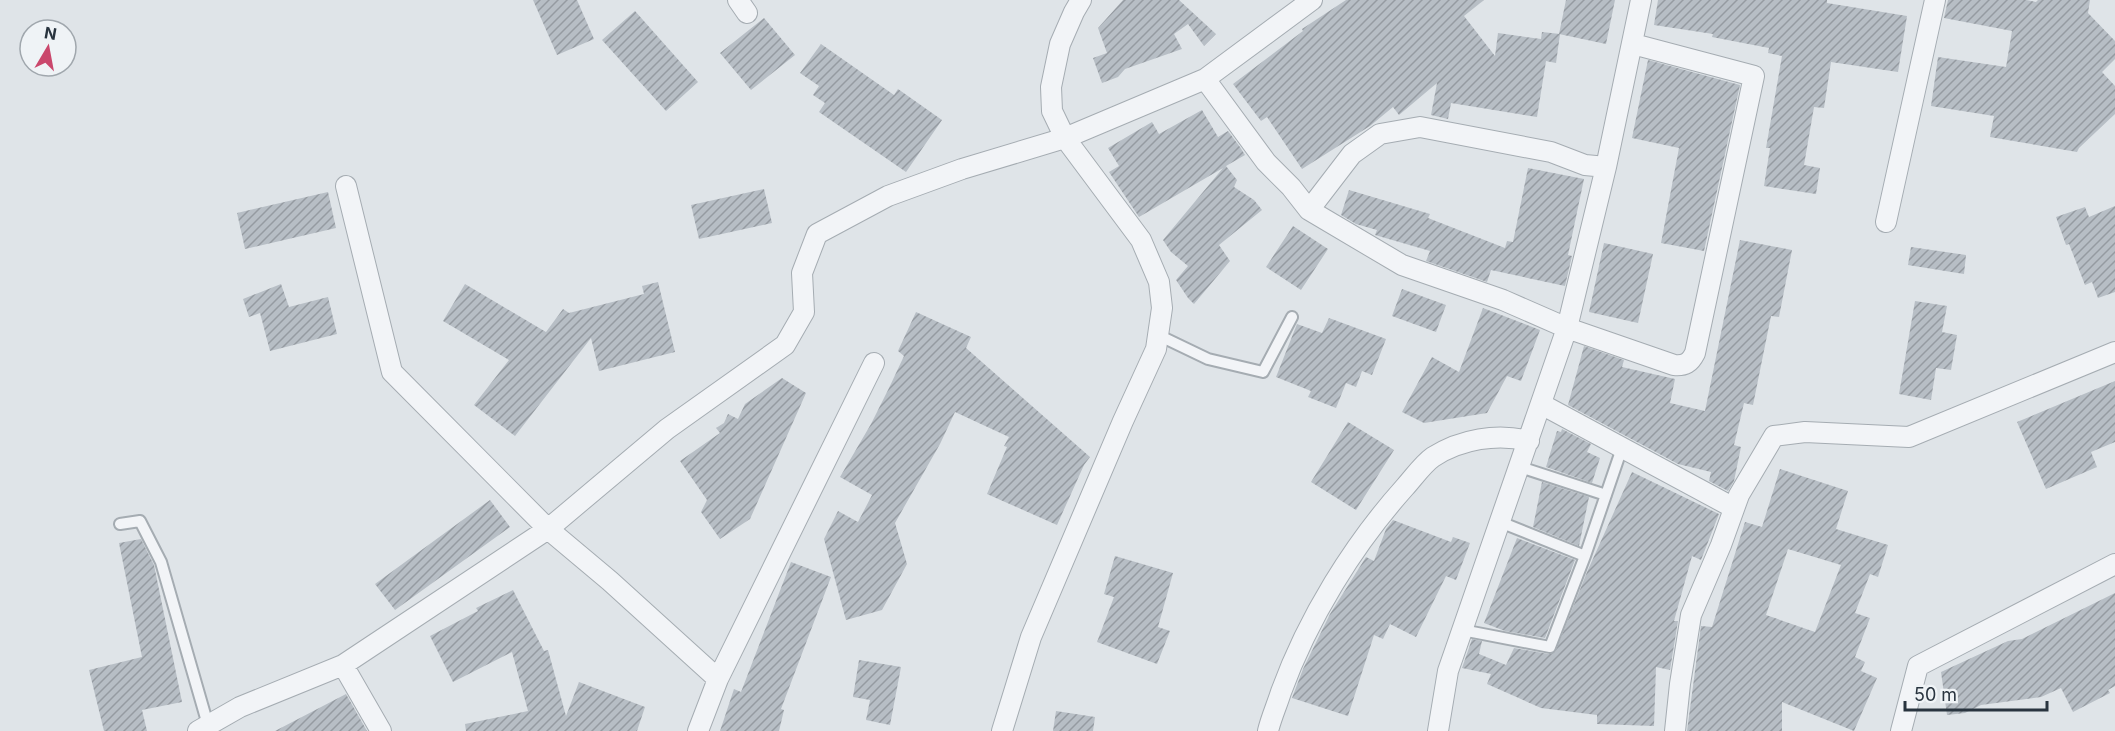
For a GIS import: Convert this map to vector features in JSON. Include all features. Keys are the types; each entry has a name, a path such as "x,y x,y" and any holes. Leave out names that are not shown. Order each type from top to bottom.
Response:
{"street":[{"path":"1002,731 1031,637 1156,349 1162,308 1159,282 1141,240 1065,138 1052,111 1051,87 1060,44 1081,0"},
{"path":"203,728 240,707 343,665 548,529 667,429 785,345 804,312 802,273 817,234 888,196 962,169 1065,138 1205,79 1312,0"},
{"path":"1438,731 1448,671 1567,328 1606,167 1641,0"},
{"path":"1886,222 1935,0"},
{"path":"1205,79 1266,162 1291,187 1309,210 1402,265 1503,300 1567,328 1682,366 1691,362 1695,353 1754,76 1633,44"},
{"path":"1309,210 1353,154 1380,134 1420,127 1551,152 1585,165 1606,167"},
{"path":"346,186 392,372 548,529 610,581 718,679"},
{"path":"1675,731 1691,615 1721,545 1738,495 1774,436 1806,432 1909,437 2115,352"},
{"path":"698,731 718,679 873,363"},
{"path":"1542,404 1734,508"},
{"path":"1269,731 1293,660 1331,586 1393,500 1431,458 1457,444 1487,438 1516,438 1529,441"},
{"path":"1901,731 1918,666 2115,564"},
{"path":"343,665 381,731"}],"lane":[{"path":"1158,335 1208,359 1263,372 1292,317"},
{"path":"1462,630 1550,647 1622,448"},
{"path":"1520,467 1606,495"},
{"path":"120,524 140,521 161,562 203,728"},
{"path":"1500,522 1585,555"}],"building":[{"path":"533,0 577,0 594,39 557,55"},
{"path":"1123,0 1179,0 1216,34 1204,46 1188,24 1174,34 1182,49 1125,69 1118,77 1102,83 1093,58 1107,53 1098,28"},
{"path":"1346,0 1484,0 1464,16 1495,56 1498,33 1541,39 1542,32 1560,34 1556,63 1546,61 1537,117 1451,103 1448,119 1431,115 1437,83 1399,115 1393,107 1370,126 1302,169 1267,117 1261,121 1233,84 1303,31 1302,29"},
{"path":"1566,0 1615,0 1606,44 1559,34"},
{"path":"1658,0 1827,0 1827,3 1907,16 1898,72 1831,62 1824,108 1814,107 1804,165 1820,168 1816,194 1764,186 1770,148 1766,148 1782,56 1768,53 1769,48 1712,37 1713,34 1654,25"},
{"path":"1948,0 2036,2 2038,0 2090,0 2088,13 2115,41 2115,59 2102,72 2115,86 2115,114 2077,152 1990,137 1994,116 1931,106 1938,57 2006,67 2012,31 1944,18"},
{"path":"635,11 698,82 666,111 602,40"},
{"path":"764,18 795,55 751,90 720,53"},
{"path":"821,44 894,95 898,89 942,120 906,172 819,112 825,103 813,95 819,86 800,73"},
{"path":"1648,60 1740,85 1704,251 1661,243 1679,148 1632,138"},
{"path":"1202,110 1218,137 1228,131 1245,155 1226,166 1237,180 1234,187 1254,200 1262,210 1219,245 1230,261 1194,304 1176,280 1188,266 1171,252 1163,240 1223,168 1139,217 1109,172 1119,166 1108,148 1152,122 1159,134"},
{"path":"1528,168 1584,179 1568,255 1572,256 1565,286 1491,270 1487,282 1426,261 1430,251 1375,235 1377,230 1356,224 1341,215 1349,190 1430,214 1428,218 1505,248 1507,241 1513,242"},
{"path":"764,189 772,223 699,239 691,205"},
{"path":"328,192 336,228 245,249 237,213"},
{"path":"2115,206 2115,292 2098,298 2092,282 2085,285 2056,217 2085,207 2089,217"},
{"path":"1293,226 1328,249 1301,290 1266,267"},
{"path":"1740,240 1792,250 1779,317 1771,316 1753,405 1744,403 1734,445 1741,447 1734,481 1728,491 1709,481 1711,472 1678,464 1568,405 1584,346 1624,360 1622,367 1675,379 1670,403 1705,411"},
{"path":"1604,243 1653,254 1638,323 1589,312"},
{"path":"1911,247 1966,255 1964,274 1908,265"},
{"path":"658,282 675,352 599,371 591,338 515,436 474,405 509,360 443,321 465,284 546,332 563,309 569,313 644,294 642,286"},
{"path":"281,284 289,307 328,297 337,334 270,351 260,313 249,317 243,299"},
{"path":"1402,289 1446,305 1436,332 1392,316"},
{"path":"1915,301 1947,306 1942,332 1957,335 1951,370 1936,368 1931,400 1899,394"},
{"path":"1483,308 1540,330 1521,381 1507,376 1487,413 1424,423 1402,412 1432,357 1459,372"},
{"path":"916,312 971,337 966,348 1090,457 1084,465 1057,525 987,494 1009,437 955,412 940,444 895,523 907,564 882,610 846,620 824,539 838,511 858,522 872,495 840,477 871,424 904,356 898,351"},
{"path":"1329,318 1386,339 1372,375 1362,371 1356,387 1346,383 1336,408 1308,397 1311,391 1276,377 1297,324 1322,333"},
{"path":"782,378 806,393 750,519 720,539 701,512 707,500 680,461 720,433 716,428 724,423 728,414 738,419 745,404"},
{"path":"2115,381 2115,442 2091,452 2097,467 2046,489 2017,422"},
{"path":"1348,422 1394,450 1356,510 1311,482"},
{"path":"1562,429 1591,444 1587,452 1600,458 1592,483 1546,467 1557,431 1561,432"},
{"path":"1780,469 1848,491 1836,529 1888,545 1878,577 1870,574 1855,613 1870,618 1855,657 1865,662 1861,671 1877,678 1854,731 1782,702 1782,731 1687,731 1701,626 1712,627 1745,522 1762,527","holes":["1788,549 1841,565 1815,632 1766,615"]},
{"path":"1632,472 1719,514 1701,560 1692,556 1674,621 1678,621 1670,670 1656,667 1654,726 1597,724 1597,715 1541,708 1487,684 1491,674 1462,668 1472,639 1482,641 1479,654 1506,665 1514,648 1549,654 1555,652 1587,572"},
{"path":"1542,482 1589,497 1579,546 1533,527"},
{"path":"490,500 510,527 395,610 375,584"},
{"path":"1393,520 1451,542 1453,537 1470,543 1456,580 1446,576 1416,637 1390,624 1383,639 1374,635 1348,716 1292,698 1303,669 1330,614 1366,557 1374,561 1386,529"},
{"path":"1517,538 1575,560 1545,638 1505,631 1484,623"},
{"path":"141,539 154,565 182,702 142,710 147,731 104,731 89,670 142,657 119,543"},
{"path":"1115,556 1173,573 1158,627 1170,631 1157,664 1097,642 1114,597 1104,594"},
{"path":"791,562 831,577 781,709 784,710 779,731 720,731 734,689 741,692"},
{"path":"513,590 544,651 548,650 566,716 579,682 645,707 637,731 466,731 465,724 528,711 512,652 453,682 430,636 478,611 476,608"},
{"path":"2115,593 2115,686 2108,690 2110,693 2073,712 2061,688 2041,697 1981,705 1965,713 1947,715 1941,672 2008,641 2022,639"},
{"path":"859,660 901,667 890,725 866,720 870,700 853,697"},
{"path":"346,694 367,731 275,731"},
{"path":"1056,711 1095,717 1093,731 1053,731"}]}
